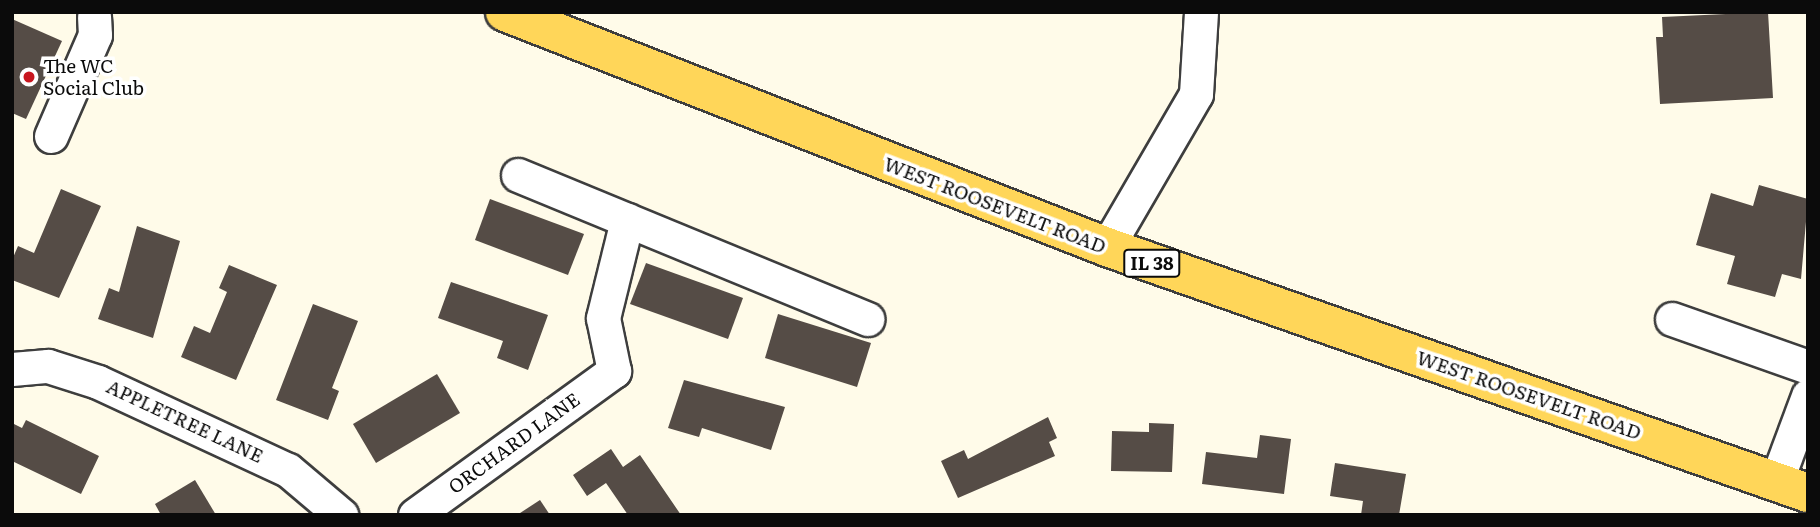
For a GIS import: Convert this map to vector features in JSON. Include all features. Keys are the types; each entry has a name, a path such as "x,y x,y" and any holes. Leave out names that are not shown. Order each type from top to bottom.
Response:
{"main road":[{"name":"WEST ROOSEVELT ROAD","path":"505,12 1107,247 1792,488"}],"street":[{"path":"1107,247 1196,94 1201,12"},
{"path":"51,136 95,35 91,14"},
{"path":"518,175 867,319"},
{"name":"ORCHARD LANE","path":"415,515 614,371 603,318 626,220"},
{"path":"1672,319 1808,367"},
{"name":"APPLETREE LANE","path":"12,369 48,366 98,382 288,470 341,515"},
{"path":"1792,488 1808,396"}],"building":[{"path":"1768,12 1773,98 1660,104 1656,37 1663,37 1662,17"},
{"name":"The WC Social Club","path":"12,19 62,41 26,119 12,113"},
{"path":"1759,185 1808,199 1801,279 1782,274 1775,297 1727,284 1735,256 1696,245 1711,193 1753,206"},
{"path":"61,189 101,206 59,298 12,280 12,260 18,246 34,253"},
{"path":"490,199 584,234 568,275 475,240"},
{"path":"137,226 180,241 153,338 98,319 109,288 119,292"},
{"path":"646,263 743,298 728,339 630,304"},
{"path":"229,265 277,285 236,380 181,357 194,326 210,333 227,292 219,288"},
{"path":"451,282 548,315 528,370 497,358 503,341 438,318"},
{"path":"313,304 358,321 332,388 339,391 328,420 276,400"},
{"path":"778,314 871,343 857,387 765,358"},
{"path":"437,374 460,413 376,463 353,424"},
{"path":"684,380 785,407 771,450 702,428 699,437 668,428"},
{"path":"1048,417 1057,438 1049,442 1055,456 958,498 941,461 964,450 968,459"},
{"path":"26,420 99,456 81,494 12,461 12,423 22,428"},
{"path":"1149,423 1174,424 1172,472 1111,471 1112,431 1149,432"},
{"path":"1260,435 1291,439 1284,494 1202,484 1206,452 1257,458"},
{"path":"611,449 623,467 640,455 681,515 628,515 606,483 587,496 573,475"},
{"path":"1335,463 1406,474 1399,515 1361,515 1363,501 1330,496"},
{"path":"195,480 216,515 161,515 155,504"},
{"path":"540,500 550,515 517,515"}],"place":[{"name":"The WC Social Club","path":"29,77"}]}
